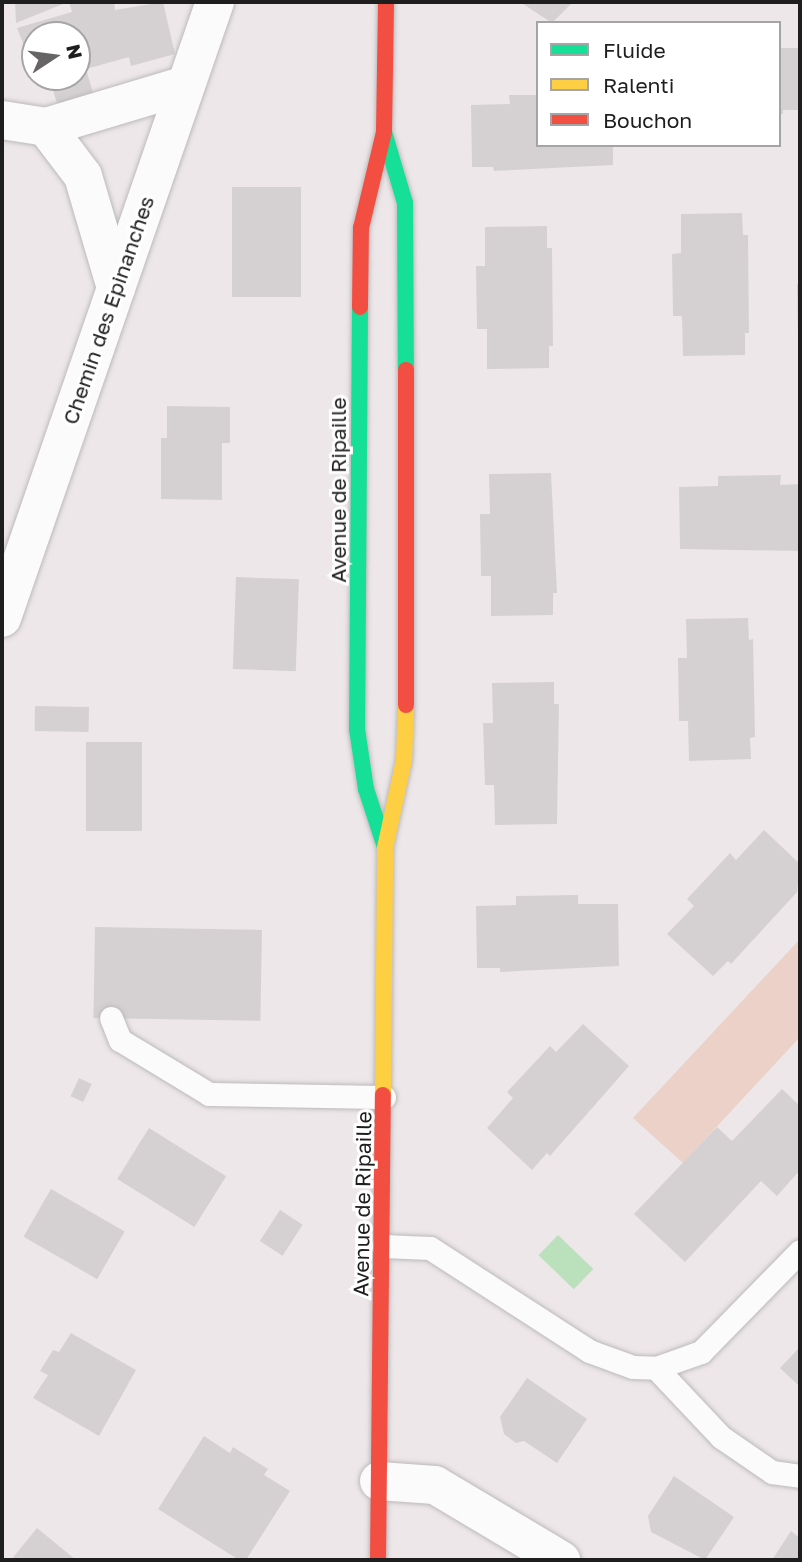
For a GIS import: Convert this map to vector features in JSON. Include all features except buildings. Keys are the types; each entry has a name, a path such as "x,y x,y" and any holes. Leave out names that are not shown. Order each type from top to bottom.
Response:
{"street":[{"name":"Chemin des Epinanches","path":"4,600 215,2"},
{"name":"Avenue de Ripaille","path":"385,848 364,779 357,729 361,228 384,132 386,2"},
{"path":"2,120 46,127 186,85"},
{"path":"46,127 83,176 116,288"},
{"name":"Avenue de Ripaille","path":"378,1560 385,848 404,760 406,730 405,203 384,132"},
{"path":"359,426 406,421"},
{"path":"379,1481 435,1485 561,1560"}],"lane":[{"path":"111,1018 113,1031 120,1040 209,1094 384,1097"},
{"path":"383,1246 430,1248 589,1351 633,1367 656,1368 701,1352 800,1251"},
{"path":"656,1368 721,1437 772,1472 800,1476"}],"shaded area":[{"path":"800,939 800,1037 683,1163 633,1118"},
{"path":"558,1235 593,1269 574,1289 539,1255"}],"traffic: fast":[{"path":"384,132 405,203 406,370"},
{"path":"360,307 357,729 366,789 385,847"}],"traffic: slow":[{"path":"383,1095 385,848 404,760 406,705"}],"traffic: jam":[{"path":"360,307 361,228 384,132 386,2"},
{"path":"406,370 406,705"},
{"path":"378,1560 383,1095"}]}
